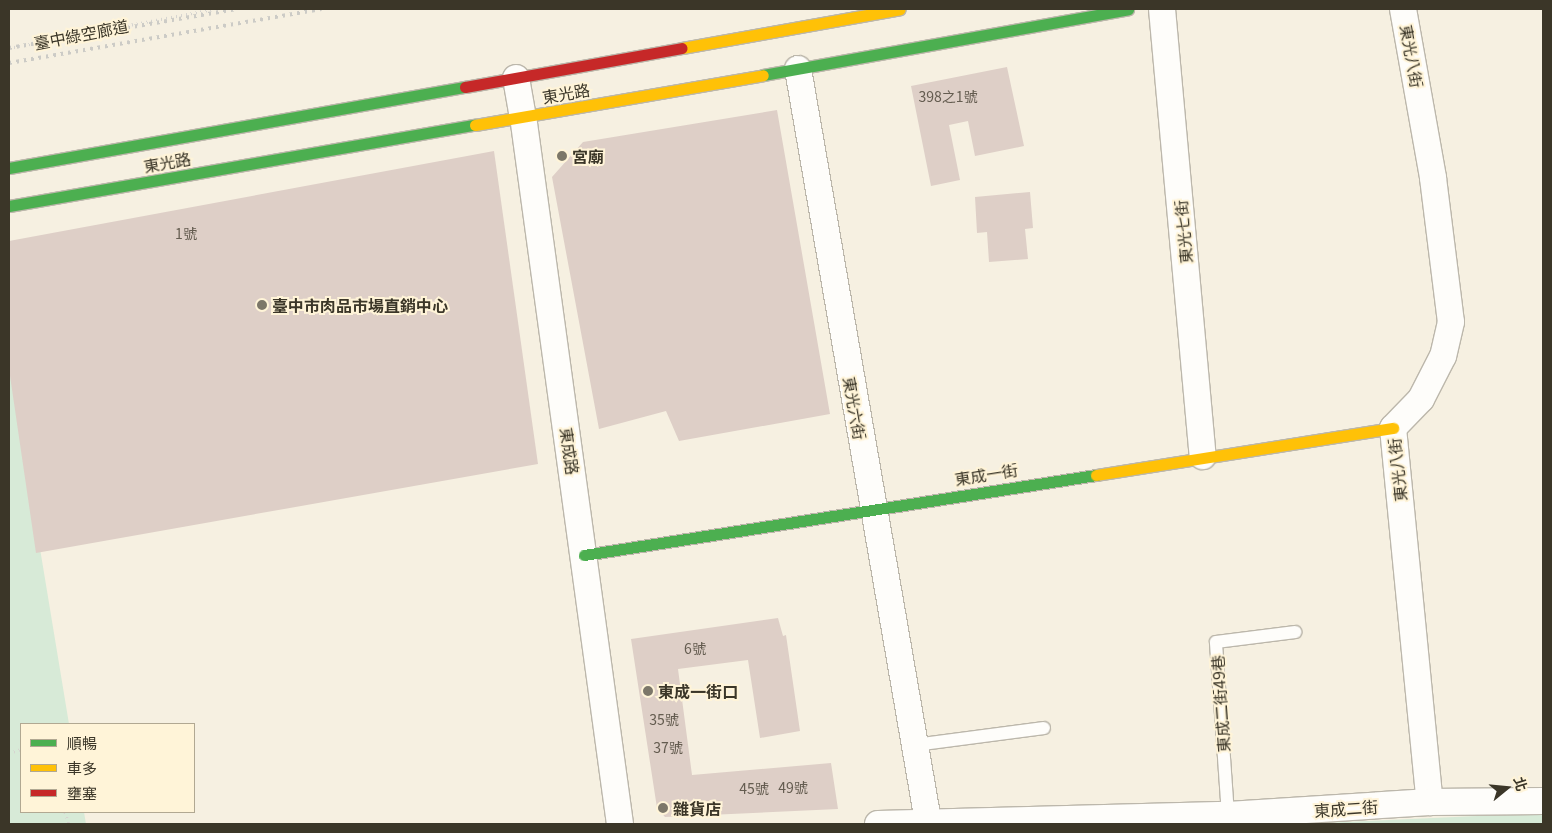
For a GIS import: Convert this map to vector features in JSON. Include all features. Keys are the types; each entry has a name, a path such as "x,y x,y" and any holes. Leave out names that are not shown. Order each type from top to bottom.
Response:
{"street":[{"name":"東光路","path":"9,168 900,9"},
{"name":"東光路","path":"9,206 798,69 1128,9"},
{"name":"東光七街","path":"1162,9 1204,456"},
{"name":"東光八街","path":"1403,9 1433,178 1450,322 1443,356 1421,399 1392,428 1430,802"},
{"name":"東光六街","path":"798,69 928,821"},
{"name":"東成路","path":"516,78 524,116 620,824"},
{"name":"東成一街","path":"584,555 873,508 1392,428"},
{"name":"東成二街","path":"878,824 928,821 1228,815 1430,802 1543,801"}],"lane":[{"name":"東成二街49巷","path":"1228,815 1216,642 1295,632"},
{"path":"915,745 1044,728"}],"path":[{"name":"臺中綠空廊道","path":"9,48 213,9"}],"green space":[{"path":"9,361 69,723 20,723 20,813 84,813 86,824 9,824"},
{"path":"1543,813 1543,824 1301,824"}],"building":[{"path":"1007,67 1024,146 975,156 968,121 949,125 960,180 931,186 911,86"},
{"path":"777,110 830,414 679,441 666,411 599,429 552,177 583,142"},
{"name":"臺中市肉品市場直銷中心","path":"494,151 538,464 36,553 9,369 9,241"},
{"path":"1030,192 1033,228 1025,229 1028,259 989,262 987,232 977,233 975,197"},
{"path":"778,618 783,636 786,635 800,731 760,738 748,660 678,669 692,775 831,763 838,809 665,817 657,808 631,639"}],"railway":[{"path":"9,48 237,9"},
{"path":"9,63 321,9"}],"traffic: fast":[{"path":"763,75 1128,9"},
{"path":"9,168 465,87"},
{"path":"9,206 475,125"},
{"path":"584,555 1096,475"}],"traffic: slow":[{"path":"682,48 900,9"},
{"path":"475,125 763,75"},
{"path":"1096,475 1393,428"}],"traffic: jam":[{"path":"465,87 682,48"}],"place":[{"name":"宮廟","path":"562,156"},
{"name":"臺中市肉品市場直銷中心","path":"262,305"},
{"name":"東成一街口","path":"648,691"},
{"name":"雜貨店","path":"663,808"}]}
